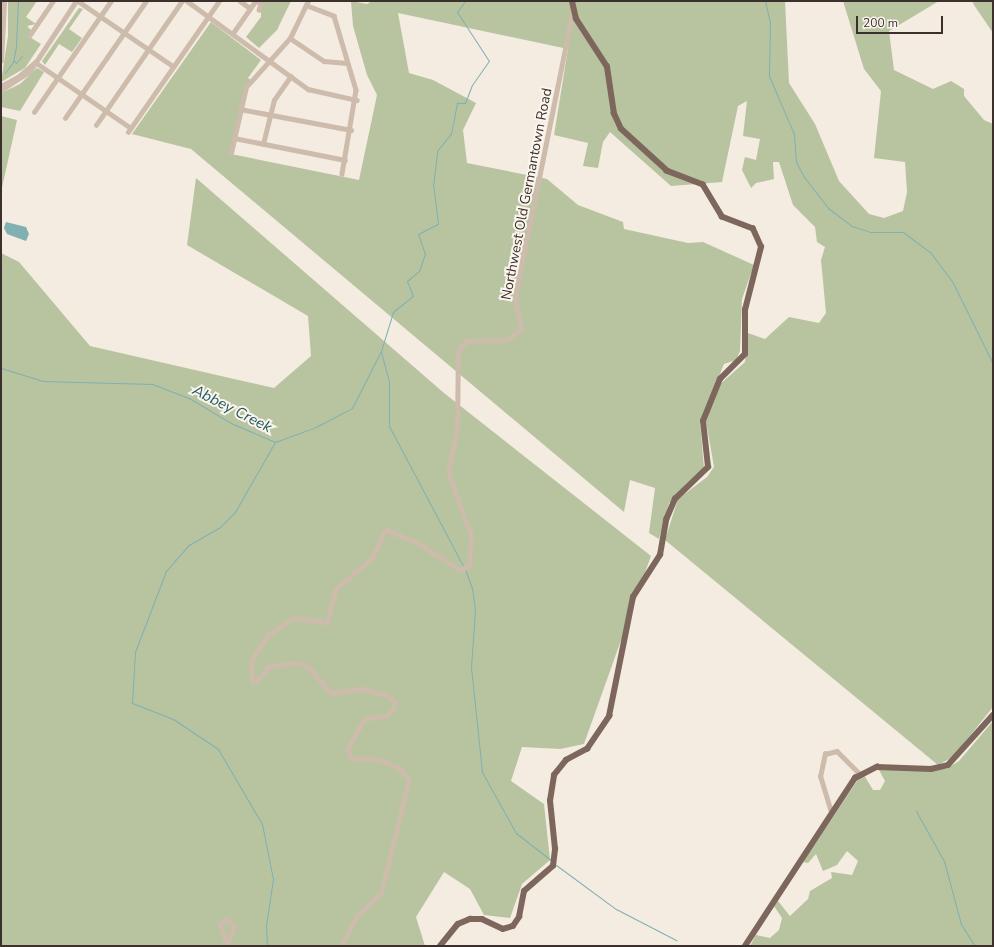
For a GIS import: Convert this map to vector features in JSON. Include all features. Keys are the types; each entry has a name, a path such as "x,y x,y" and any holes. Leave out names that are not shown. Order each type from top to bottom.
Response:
{"main road":[{"path":"440,946 458,924 470,918 482,919 503,929 514,926 519,917 524,892 553,866 555,849 550,800 554,775 566,760 588,749 610,716 633,597 660,555 667,518 676,497 708,467 703,421 720,379 745,354 745,310 761,248 753,229 722,217 703,185 667,170 621,129 614,114 607,67 573,10 572,1"},
{"path":"745,946 831,812 860,774 883,766 944,767 960,755 993,715"}],"street":[{"path":"1,61 4,1"},
{"path":"29,36 53,1"},
{"path":"1,90 20,80 77,1 173,66"},
{"path":"34,112 111,1"},
{"path":"65,118 146,1"},
{"path":"96,125 182,1"},
{"path":"187,1 308,89 357,100"},
{"path":"34,62 82,94 130,130 219,1"},
{"path":"240,1 250,8"},
{"path":"233,33 256,1 261,4 259,10"},
{"path":"231,153 246,87 290,38 307,3 334,16 357,100 342,174"},
{"name":"Northwest Old Germantown Road","path":"341,946 357,916 381,894 409,780 399,768 377,759 352,758 347,750 364,719 386,716 393,710 395,702 387,696 361,689 331,694 309,668 298,663 269,667 257,682 252,682 251,660 263,640 286,621 302,616 327,622 336,589 372,558 386,530 418,543 460,570 470,566 471,536 448,472 458,429 458,350 466,341 506,340 521,329 515,297 573,10"},
{"path":"290,38 324,61 347,63"},
{"path":"1,86 18,77 34,62"},
{"path":"263,144 274,100 290,76"},
{"path":"240,109 351,130"},
{"path":"234,138 345,160"},
{"path":"831,812 820,777 825,754 837,751 860,774"}],"green space":[{"path":"8,1 37,1 26,17 36,24 27,26 31,30 28,36 41,44 25,68 1,82 8,36"},
{"path":"261,1 291,1 277,30 259,48 246,37 261,17"},
{"path":"351,1 367,4 372,1 785,1 789,83 815,124 839,181 869,214 884,218 903,211 907,192 905,162 874,158 881,91 864,69 843,1 939,1 889,31 894,70 933,89 951,81 964,89 964,96 984,120 993,124 993,707 953,757 938,765 665,540 678,499 707,477 714,467 706,421 718,386 745,362 748,333 765,339 789,317 819,323 826,313 821,260 825,247 817,242 815,227 793,205 779,162 773,162 774,179 756,183 751,188 742,170 745,157 756,160 760,139 743,136 747,101 738,106 722,182 671,186 610,132 603,142 598,168 583,166 588,143 554,135 568,49 398,13 409,73 433,80 476,103 463,130 467,163 547,179 578,205 623,222 624,229 688,243 703,242 754,265 742,299 740,351 736,360 724,364 700,422 704,468 669,503 659,539 649,533 655,488 630,480 624,512 191,149 132,134 211,22 261,60 248,78 251,80 246,88 231,154 359,180 377,95 367,75 353,26"},
{"path":"972,1 993,1 993,33 974,5"},
{"path":"79,8 83,9 69,29 82,38 72,52 59,44 45,65 42,61"},
{"path":"37,68 44,72 20,111 1,107 1,93 20,84"},
{"path":"1,116 17,120 1,192"},
{"path":"196,178 444,393 651,556 584,744 560,749 522,747 511,781 544,804 550,860 522,884 510,918 484,915 470,889 444,872 416,917 425,946 1,946 1,253 19,262 90,346 274,388 311,356 308,316 187,245"},
{"path":"993,721 993,946 750,946 756,935 770,938 779,930 782,918 774,906 778,901 790,916 808,899 810,891 832,878 831,872 852,875 858,861 847,851 837,865 823,871 816,854 808,863 803,862 859,778 864,775 873,790 880,790 885,781 879,770 946,769 959,761"}],"water":[{"path":"6,222 26,227 29,234 26,241 7,234 4,228"}],"waterway":[{"path":"5,73 13,62 16,46 18,1"},
{"path":"267,946 266,925 273,879 262,824 218,749 173,719 132,703 135,652 166,571 189,545 220,527 235,512 275,442 316,427 352,408 381,351 393,312 413,296 407,281 419,271 425,254 418,234 438,224 433,186 437,151 451,134 457,103 465,103 472,85 489,61 457,12 465,1"},
{"path":"765,1 770,23 769,76 794,134 796,162 804,177 828,208 852,226 870,232 903,232 930,252 952,281 993,364"},
{"path":"14,61 16,63 22,56"},
{"path":"381,352 389,381 389,426 463,566"},
{"name":"Abbey Creek","path":"1,368 43,381 152,384 189,398 231,423 275,442"},
{"path":"465,569 472,588 475,610 471,667 482,772 516,833 552,861"},
{"path":"916,811 944,861 961,924 975,946"},
{"path":"556,865 616,909 676,940"}]}
